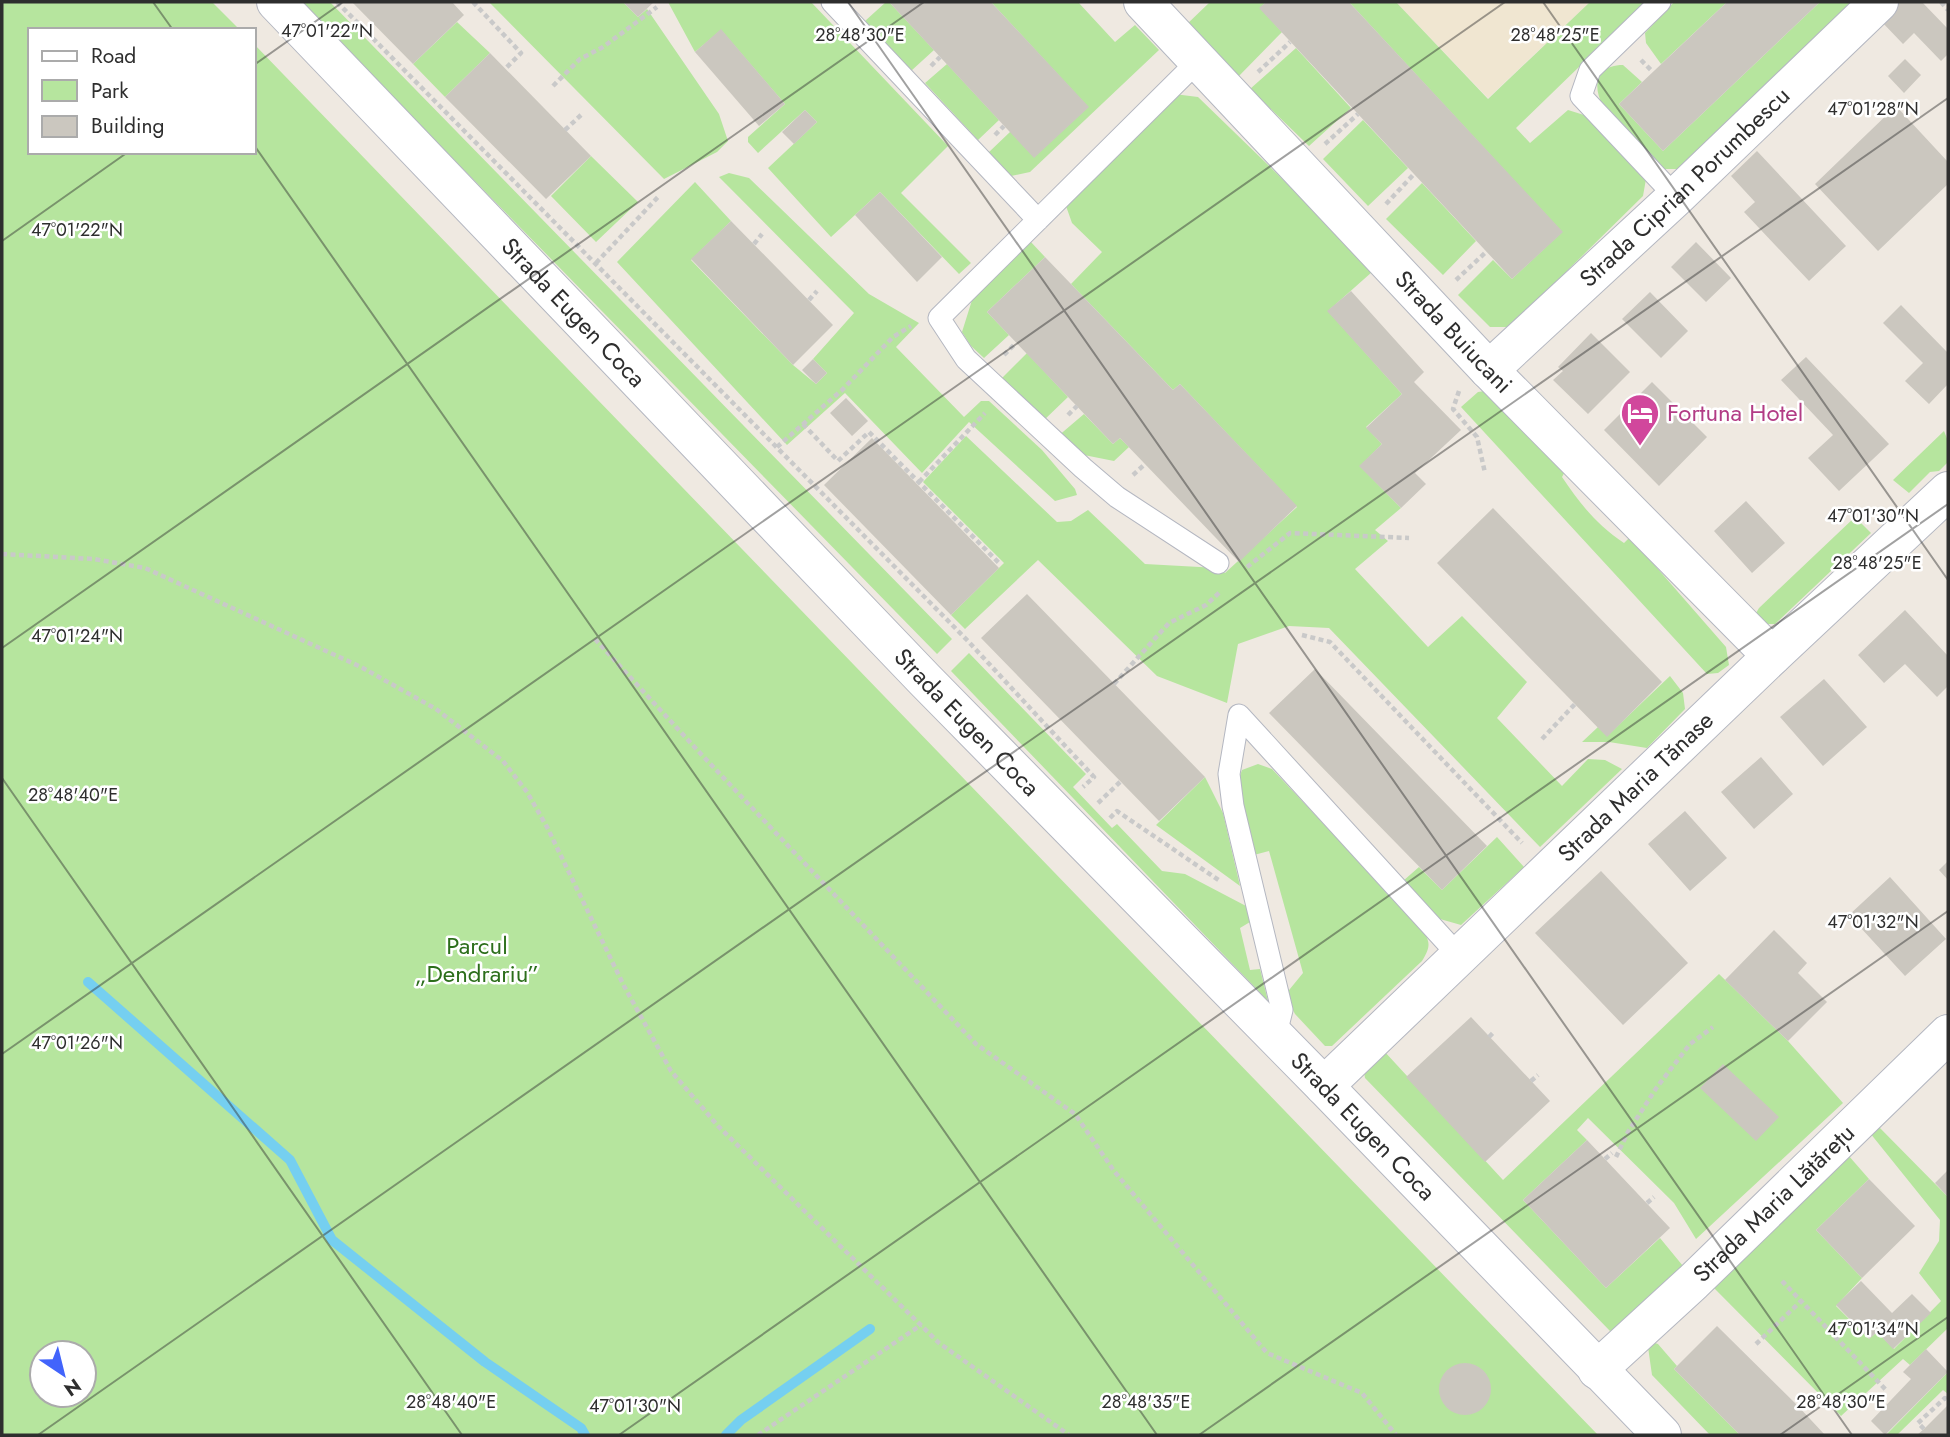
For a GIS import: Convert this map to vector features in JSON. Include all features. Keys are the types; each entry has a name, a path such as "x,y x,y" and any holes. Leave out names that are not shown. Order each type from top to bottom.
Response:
{"street":[{"name":"Strada Eugen Coca","path":"276,2 914,669 1662,1435"},
{"name":"Strada Buiucani","path":"1143,2 1198,61 1474,378 1772,656"},
{"name":"Strada Ciprian Porumbescu","path":"1474,378 1676,197 1879,2"},
{"name":"Strada Maria Tănase","path":"1324,1086 1948,491"},
{"name":"Strada Maria Lătărețu","path":"1597,1370 1693,1282 1948,1034"}],"lane":[{"path":"832,2 1038,220"},
{"path":"1660,2 1590,70 1581,96 1676,197"},
{"path":"1198,61 939,318 966,359 1116,497 1219,563"},
{"path":"1276,1038 1282,1010 1233,806 1228,774 1239,715 1460,957"}],"path":[{"path":"337,2 967,640 1094,777 1080,790"},
{"path":"473,2 521,53 505,69"},
{"path":"1941,2 1948,10"},
{"path":"553,86 580,59 603,47 657,7"},
{"path":"1252,78 1290,41"},
{"path":"1322,148 1358,114"},
{"path":"565,130 581,115"},
{"path":"1382,209 1414,174"},
{"path":"596,263 658,197"},
{"path":"754,244 762,234"},
{"path":"1447,290 1486,252"},
{"path":"809,300 817,291"},
{"path":"777,446 842,390 893,337 914,323"},
{"path":"1474,378 1453,409 1477,437 1485,473"},
{"path":"918,482 1002,394"},
{"path":"803,424 838,461 869,432 1000,564"},
{"path":"1240,575 1290,533 1409,538"},
{"path":"2,554 94,559 145,568 361,667 436,709 503,761 527,792 547,827 624,986 671,1071 718,1126 939,1343 1069,1435"},
{"path":"1114,684 1169,623 1206,605 1222,591"},
{"path":"1303,635 1330,642 1549,872"},
{"path":"595,639 976,1044 1075,1114 1114,1171 1267,1353 1362,1393 1396,1435"},
{"path":"1542,739 1575,704"},
{"path":"1095,806 1120,782"},
{"path":"1087,798 1108,820 1117,811 1256,905"},
{"path":"1605,1159 1614,1155 1657,1087 1690,1044 1713,1027"},
{"path":"1489,1037 1495,1031"},
{"path":"1531,1081 1538,1075"},
{"path":"1647,1203 1654,1196"},
{"path":"1782,1282 1886,1390"},
{"path":"1756,1344 1801,1301"},
{"path":"758,1435 921,1325"},
{"path":"1924,1429 1918,1423 1945,1398 1948,1401"}],"shaded area":[{"path":"1396,2 1590,2 1488,98"}],"green space":[{"name":"Parcul „Dendrariu”","path":"2,2 212,2 238,28 28,28 28,154 256,154 256,46 1598,1435 2,1435"},
{"path":"300,2 330,2 952,639 937,654"},
{"path":"489,2 623,2 638,17 647,9 719,114 728,141 717,152 664,179"},
{"path":"668,2 811,2 948,146 901,193 971,263 959,274 880,192 831,237 768,168 817,122 805,110 758,153 748,142 748,137 785,104 721,30 695,52"},
{"path":"889,2 934,50 911,71 865,21"},
{"path":"991,2 1078,2 1115,42 1135,25 1159,50 1030,172 1011,176 988,153 1010,132 1088,107"},
{"path":"1210,2 1266,2 1260,8 1282,32 1237,78 1185,26"},
{"path":"1349,2 1396,2 1488,99 1590,2 1646,2 1516,128 1530,143 1568,110 1584,115 1646,179 1643,196 1510,327 1490,327 1458,295 1493,260 1512,279 1562,232"},
{"path":"1674,2 1727,2 1661,64 1646,43 1645,33"},
{"path":"1820,2 1852,2 1677,169 1664,169 1603,106 1597,84 1599,78 1607,69 1623,65 1642,82 1619,104 1663,151"},
{"path":"457,22 490,53 445,97 413,64"},
{"path":"1296,48 1351,108 1309,146 1250,89"},
{"path":"947,64 999,120 978,140 925,83"},
{"path":"1174,94 1198,97 1437,329 1372,272 1328,311 1402,394 1366,427 1382,444 1360,466 1401,508 1375,530 1388,541 1355,569 1428,647 1462,616 1527,682 1497,718 1562,786 1588,759 1605,760 1622,769 1540,847 1329,628 1289,626 1238,644 1227,703 1157,676 1038,560 965,629 951,615 1004,563 923,482 966,436 1057,522 1071,521 1088,510 1145,564 1218,568 1225,573 1297,507 1180,384 1173,390 1071,284 1102,252 1072,223 1066,206"},
{"path":"1363,120 1408,168 1368,206 1323,159"},
{"path":"591,156 638,202 596,242 551,196"},
{"path":"729,173 749,178 869,294 919,323 896,347 964,417 981,401 989,401 1042,450 1075,489 1077,495 1055,501 969,422 922,473 845,393 787,445 617,262 695,182 731,221 691,260 793,365 816,384 827,373 813,359 854,313 719,177"},
{"path":"1422,183 1476,241 1443,275 1386,219"},
{"path":"1030,241 1045,257 987,312 1009,335 984,358 971,346 962,332 973,297"},
{"path":"1027,353 1068,397 1042,422 1001,379"},
{"path":"1498,389 1568,466 1562,477 1582,505 1605,529 1624,543 1630,537 1726,647 1729,665 1718,673 1707,674 1461,407 1478,392"},
{"path":"1084,414 1113,444 1120,438 1129,447 1114,461 1074,453 1057,437"},
{"path":"1944,431 1948,441 1948,462 1939,471 1930,472 1909,493 1893,480"},
{"path":"1855,517 1871,533 1775,624 1752,620 1759,608"},
{"path":"969,653 1086,774 1073,787 1112,828 1117,824 1162,871 1185,874 1246,906 1250,922 1240,928 1250,970 1260,969 1268,1001 951,671"},
{"path":"1670,676 1683,693 1685,709 1647,748 1609,742 1582,742 1598,727 1607,736"},
{"path":"1258,764 1272,769 1418,924 1428,942 1428,950 1422,961 1332,1046 1325,1046 1295,1014 1285,995 1303,973 1269,851 1250,856 1236,787 1242,770"},
{"path":"1205,777 1223,813 1240,886 1156,825"},
{"path":"1497,837 1524,867 1461,925 1440,919 1403,881 1419,867 1442,890"},
{"path":"1719,974 1788,1041 1843,1103 1696,1239 1674,1203 1588,1118 1577,1130 1587,1140 1523,1200 1606,1288 1660,1238 1683,1266 1620,1327 1610,1331 1365,1078 1364,1072 1384,1051 1503,1180"},
{"path":"1878,1126 1948,1197 1948,1328 1910,1365 1903,1359 1841,1416 1714,1288 1848,1155 1869,1179 1816,1230 1862,1278 1836,1306 1869,1339 1877,1332 1894,1349 1941,1301 1919,1273 1939,1241 1940,1220 1870,1133"},
{"path":"1652,1342 1658,1344 1677,1366 1674,1369 1740,1435 1710,1435 1652,1375 1648,1347"},
{"path":"1948,1372 1948,1394 1943,1390 1897,1435 1886,1435"}],"building":[{"path":"352,2 452,2 464,15 413,64"},
{"path":"623,2 654,2 638,17"},
{"path":"889,2 991,2 1089,107 1034,158"},
{"path":"1266,2 1349,2 1563,232 1512,279 1259,8"},
{"path":"1727,2 1820,2 1663,151 1619,104"},
{"path":"1899,2 1922,2 1948,29 1948,54 1941,61 1914,33 1903,44 1880,20"},
{"path":"721,29 785,104 759,126 695,52"},
{"path":"490,53 591,156 546,199 445,97"},
{"path":"1905,59 1921,75 1904,93 1888,76"},
{"path":"1896,106 1948,162 1948,184 1878,251 1815,184"},
{"path":"805,110 817,122 794,144 782,132"},
{"path":"1757,151 1846,246 1809,281 1744,212 1755,202 1731,176"},
{"path":"880,192 942,257 917,282 855,215"},
{"path":"731,221 833,325 793,365 691,259"},
{"path":"1696,242 1731,278 1706,302 1671,267"},
{"path":"1045,257 1173,390 1180,384 1297,506 1239,562 1120,438 1113,444 987,312"},
{"path":"1351,291 1424,372 1414,382 1461,430 1415,473 1426,484 1401,508 1359,466 1382,444 1366,428 1402,394 1327,311"},
{"path":"1650,292 1688,331 1661,358 1622,319"},
{"path":"1901,305 1948,353 1948,384 1929,404 1905,381 1923,363 1883,323"},
{"path":"1591,333 1630,372 1588,414 1553,380 1563,371 1558,367"},
{"path":"1806,357 1889,444 1839,491 1808,458 1833,435 1781,380"},
{"path":"813,359 827,373 816,384 802,370"},
{"path":"1652,382 1707,437 1659,486 1604,430"},
{"path":"846,398 868,421 852,436 830,413"},
{"path":"872,438 999,568 951,615 824,485"},
{"path":"1746,501 1785,543 1752,573 1714,531"},
{"path":"1493,508 1662,682 1607,737 1437,563"},
{"path":"1027,594 1205,777 1159,821 981,638"},
{"path":"1905,610 1948,656 1948,686 1937,697 1905,664 1884,683 1858,655"},
{"path":"1315,669 1487,846 1442,890 1269,713"},
{"path":"1824,679 1867,727 1823,766 1780,717"},
{"path":"1761,757 1793,794 1754,829 1721,792"},
{"path":"1685,811 1727,858 1690,891 1648,844"},
{"path":"1948,861 1948,880 1939,870"},
{"path":"1601,871 1688,963 1623,1025 1535,933"},
{"path":"1890,877 1946,939 1905,976 1849,915"},
{"path":"1774,930 1807,963 1798,973 1827,1002 1788,1041 1725,980"},
{"path":"1471,1017 1550,1101 1485,1162 1406,1077"},
{"path":"1723,1064 1779,1117 1756,1141 1700,1088"},
{"path":"1587,1140 1670,1228 1606,1288 1523,1200"},
{"path":"1948,1170 1948,1197 1935,1183"},
{"path":"1869,1179 1915,1226 1862,1278 1816,1230"},
{"path":"1861,1281 1892,1313 1912,1294 1931,1313 1893,1349 1877,1332 1869,1339 1836,1305"},
{"path":"1717,1326 1825,1435 1740,1435 1674,1369"},
{"path":"1926,1349 1948,1372 1885,1435 1871,1421 1911,1379 1903,1372"},
{"path":"1465,1363 1475,1365 1483,1371 1489,1379 1489,1399 1483,1407 1475,1413 1465,1415 1455,1413 1447,1407 1441,1399 1439,1389 1441,1379 1447,1371 1455,1365"},
{"path":"1948,1405 1948,1435 1917,1435 1924,1429"}],"waterway":[{"path":"88,982 290,1160 332,1240 485,1362 581,1428 585,1435"},
{"path":"726,1435 741,1420 870,1329"}],"place":[{"name":"Fortuna Hotel","path":"1640,447"}]}
